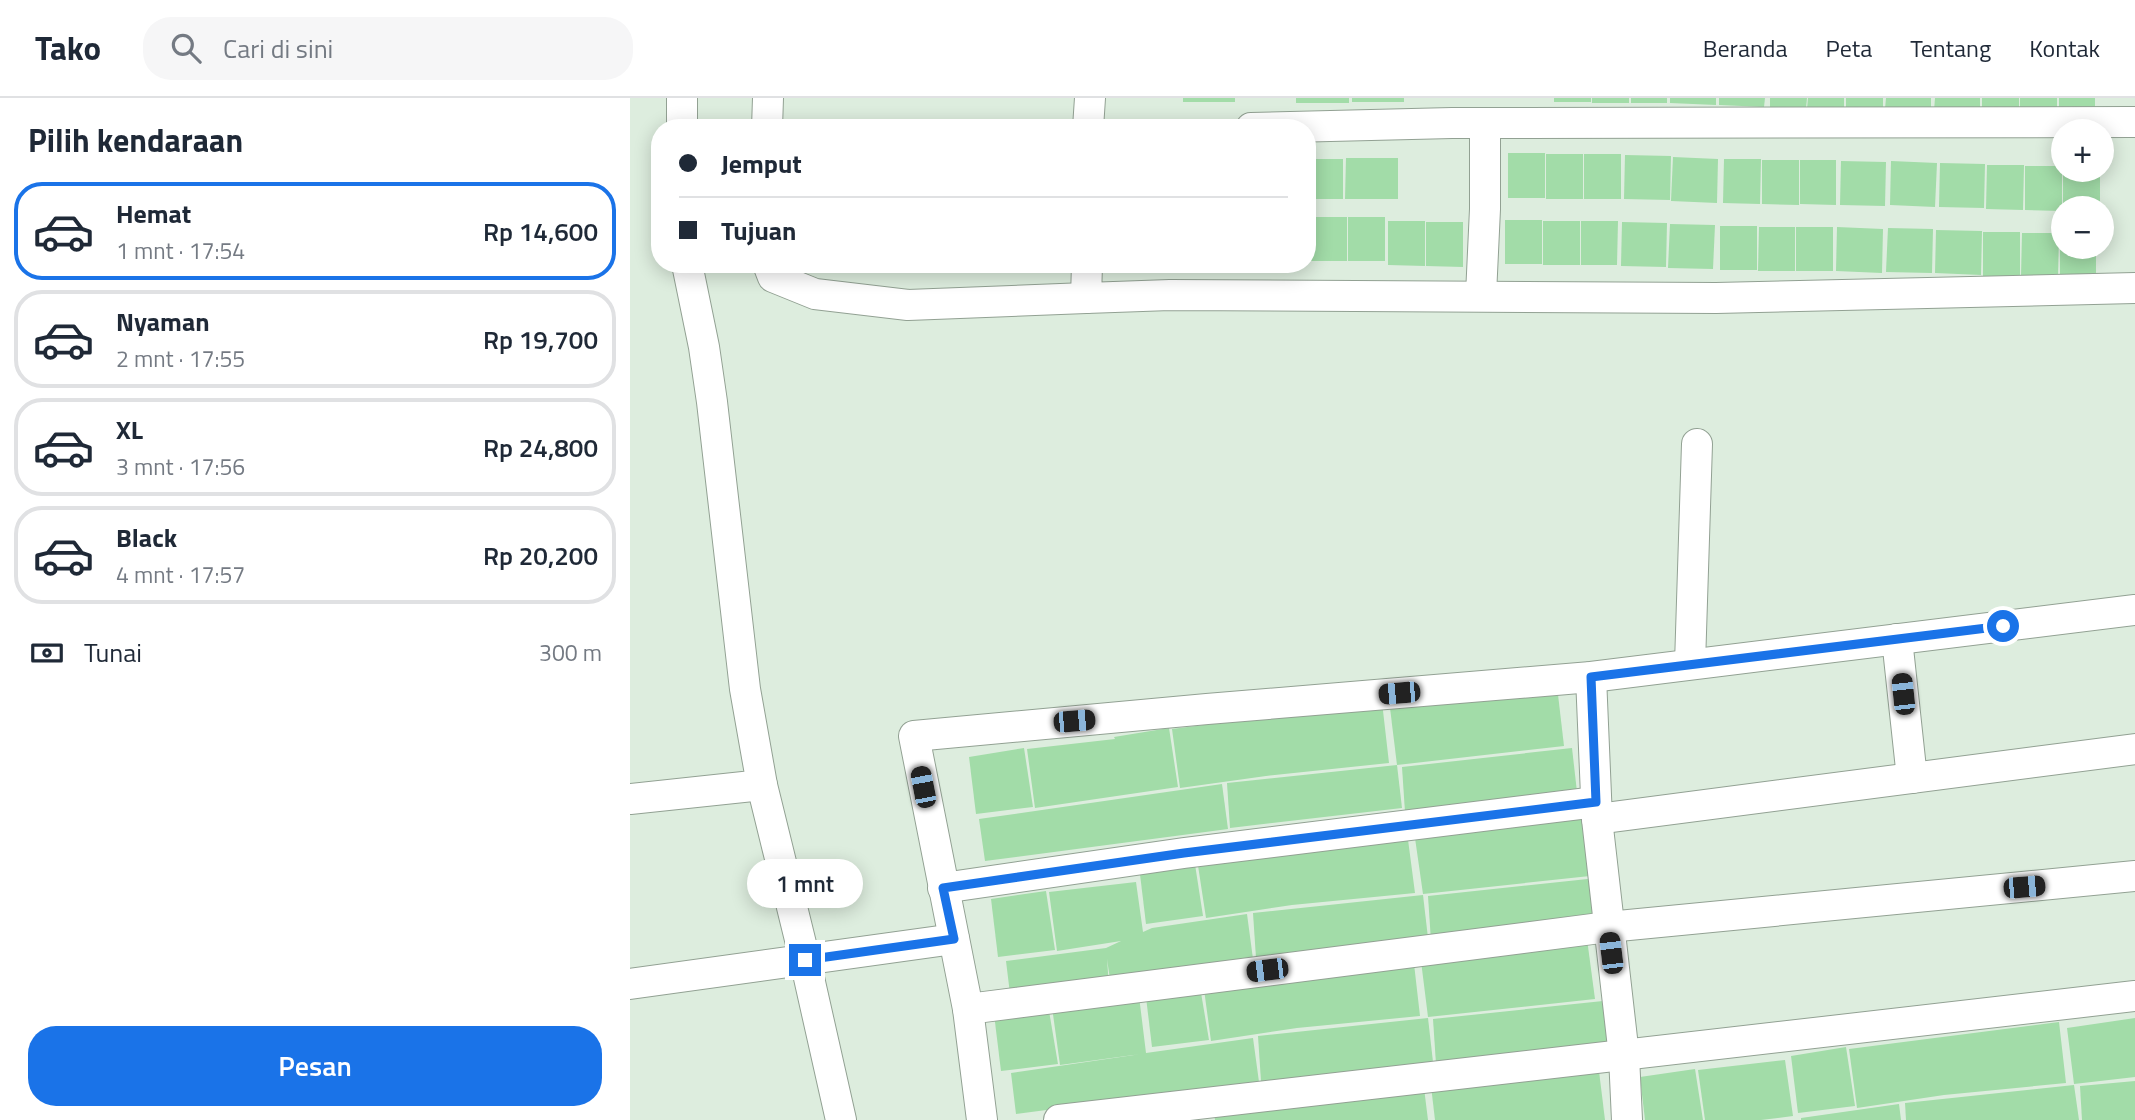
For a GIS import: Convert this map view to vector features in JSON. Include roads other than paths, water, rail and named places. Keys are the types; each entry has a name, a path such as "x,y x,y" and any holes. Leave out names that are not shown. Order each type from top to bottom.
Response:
{"street":[{"path":"682,98 682,119"},
{"path":"767,119 768,98"},
{"path":"1089,119 1090,98"},
{"path":"1316,122 1453,110 1485,123 2135,122"},
{"path":"1481,295 1485,123"},
{"path":"689,273 710,388 745,689 762,785 842,1120"},
{"path":"771,273 773,277 815,294 908,305 1170,295 1716,298 2135,288"},
{"path":"1086,298 1087,273"},
{"path":"1690,664 1698,444"},
{"path":"982,1120 968,1009 914,736 1221,707 1591,677 2135,610"},
{"path":"1898,639 1912,778"},
{"path":"1591,677 1597,810 1624,1056 1627,1120"},
{"path":"943,888 1184,853 1912,778 2135,749"},
{"path":"630,799 762,785"},
{"path":"968,1009 1608,927 2135,876"},
{"path":"630,984 954,939"},
{"path":"1059,1120 2135,996"}]}
